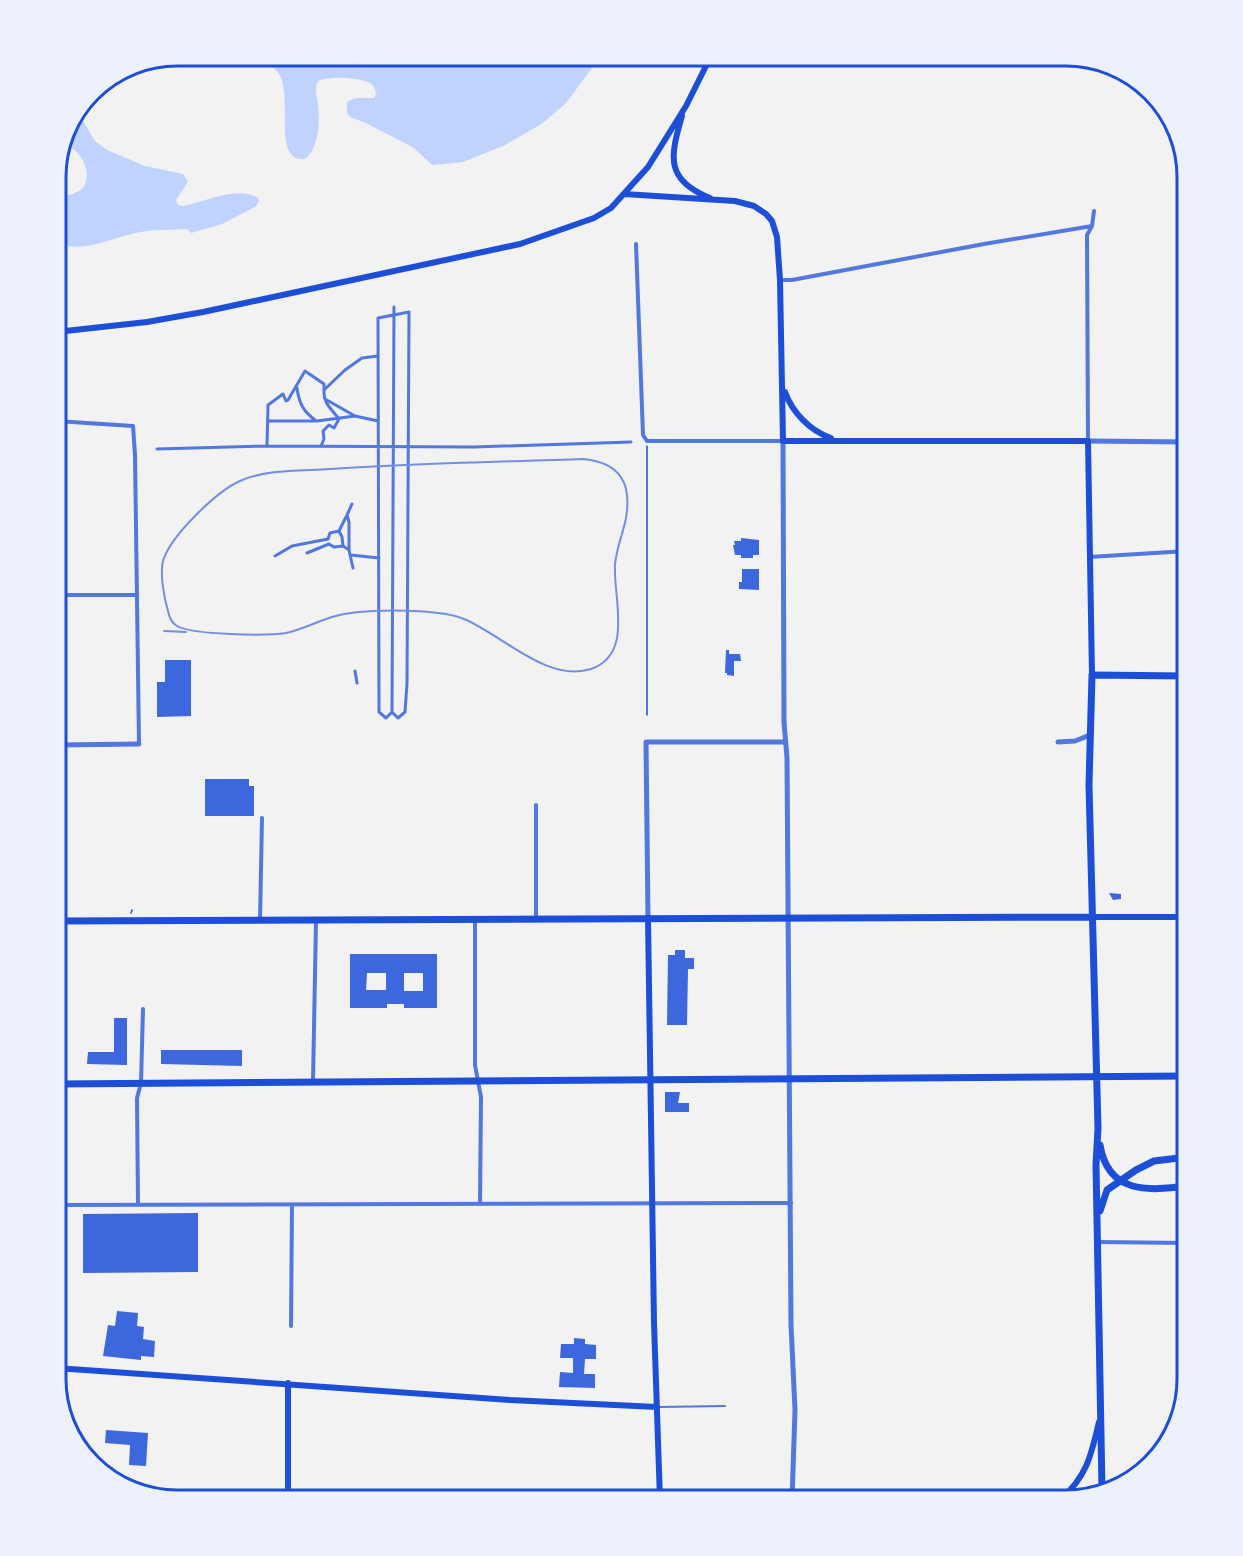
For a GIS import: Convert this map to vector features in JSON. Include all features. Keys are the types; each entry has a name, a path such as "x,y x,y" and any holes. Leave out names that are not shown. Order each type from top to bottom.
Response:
{"main road":[{"path":"66,331 147,322 203,312 520,244 594,218 611,208 648,167 686,106 706,66"},
{"path":"686,106 675,142 673,156 676,171 687,188 716,201"},
{"path":"624,194 746,204 766,214 775,229 780,280 783,441 1088,441 1092,675 1090,735 1092,918 1098,1128 1103,1163 1113,1176 1120,1181 1139,1187 1154,1189 1177,1187"},
{"path":"782,386 790,406 815,430 836,440"},
{"path":"1092,675 1177,676"},
{"path":"66,921 1177,917"},
{"path":"648,918 651,1203 660,1490"},
{"path":"66,1084 1177,1076"},
{"path":"1098,1128 1096,1165 1102,1484"},
{"path":"1098,1218 1107,1190 1154,1161 1177,1158"},
{"path":"66,1369 514,1400 657,1407"},
{"path":"288,1383 288,1490"},
{"path":"1071,1490 1080,1481 1093,1450 1101,1416"}],"street":[{"path":"1094,211 1092,226 1087,235 1088,441 1177,442"},
{"path":"780,280 792,280 1092,226"},
{"path":"636,244 643,435 647,441 783,441 791,1325 795,1410 792,1490"},
{"path":"392,712 398,718 405,712 407,684 407,448 410,392 409,312 394,315 378,318 379,712 386,718 392,712 394,448 394,315 394,307"},
{"path":"324,390 362,358 378,356"},
{"path":"267,447 268,405 283,394 288,400 305,371 324,384 324,398 327,406 339,419"},
{"path":"297,386 299,402 304,411 317,421"},
{"path":"324,398 355,417"},
{"path":"268,420 317,421 355,417 378,421"},
{"path":"320,447 324,439 323,430 329,425 334,428 339,419"},
{"path":"66,422 133,426 139,744 66,745"},
{"path":"157,449 407,448 631,442"},
{"path":"339,531 352,504"},
{"path":"347,515 350,522 349,550 353,568"},
{"path":"308,553 328,541 330,533 339,531"},
{"path":"339,531 343,546"},
{"path":"275,556 292,546 309,542 328,541 334,547 343,546 349,550"},
{"path":"309,542 313,550"},
{"path":"1089,557 1177,552"},
{"path":"351,555 379,558"},
{"path":"66,595 136,595"},
{"path":"356,671 357,683"},
{"path":"1058,742 1076,741 1090,735"},
{"path":"648,918 646,742 785,742"},
{"path":"536,805 536,918"},
{"path":"260,920 262,818"},
{"path":"475,918 475,1065 481,1096 480,1203"},
{"path":"313,1082 316,920"},
{"path":"138,1205 137,1098 141,1083 143,1009"},
{"path":"66,1205 791,1203"},
{"path":"291,1326 292,1204"},
{"path":"1098,1242 1177,1243"}],"lane":[{"path":"657,1407 725,1406"}],"path":[{"path":"647,441 647,715"}],"water":[{"path":"271,66 594,66 566,103 543,123 503,146 463,162 432,165 414,148 350,117 347,113 347,102 357,98 374,98 376,94 370,83 343,78 318,81 316,90 319,118 316,141 305,159 295,157 288,149 284,92 279,74"},
{"path":"82,120 95,141 107,150 145,166 183,174 188,182 176,200 178,205 183,206 241,193 250,194 259,201 255,207 222,224 191,233 187,229 155,230 87,246 66,246 66,195 79,191 87,179 84,163 75,150 70,148"}],"building":[{"path":"741,538 759,540 759,555 753,555 753,558 741,558 741,555 735,555 734,541 741,541"},
{"path":"742,569 759,569 759,590 739,589 739,582 742,582"},
{"path":"726,650 729,650 729,654 740,654 741,661 734,661 734,676 725,673"},
{"path":"165,660 191,660 191,716 157,717 157,682 165,682"},
{"path":"205,779 249,779 249,786 254,786 254,816 205,816"},
{"path":"1109,893 1121,894 1121,899 1113,900"},
{"path":"675,950 685,950 685,958 694,958 694,969 688,969 687,1025 667,1025 668,955 675,955"},
{"path":"350,954 437,954 437,1008 404,1008 404,1004 387,1004 387,1008 350,1008","holes":["367,973 386,973 386,990 366,990","404,973 423,973 423,991 404,991"]},
{"path":"114,1018 127,1018 127,1065 87,1064 88,1052 114,1052"},
{"path":"161,1050 242,1050 242,1066 161,1064"},
{"path":"665,1092 680,1092 678,1103 689,1103 689,1112 665,1112"},
{"path":"198,1213 198,1272 83,1273 83,1214"},
{"path":"117,1311 138,1313 137,1326 144,1327 143,1339 155,1341 154,1357 141,1356 141,1360 103,1356 108,1325 115,1326"},
{"path":"574,1338 585,1339 585,1344 596,1345 596,1359 585,1359 584,1374 595,1374 595,1388 559,1387 560,1372 573,1373 573,1358 560,1358 561,1344 574,1344"},
{"path":"106,1430 148,1433 146,1466 129,1465 130,1445 105,1443"}],"railway":[{"path":"584,459 596,461 615,470 625,485 627,495 626,518 615,565 618,608 617,638 613,651 604,662 591,669 574,671 558,669 541,663 464,619 432,612 350,613 291,632 277,634 230,634 185,629 175,625 169,615 162,577 164,558 169,548 176,537 208,503 230,486 250,477 284,471 584,459"},
{"path":"164,631 186,632"}]}
